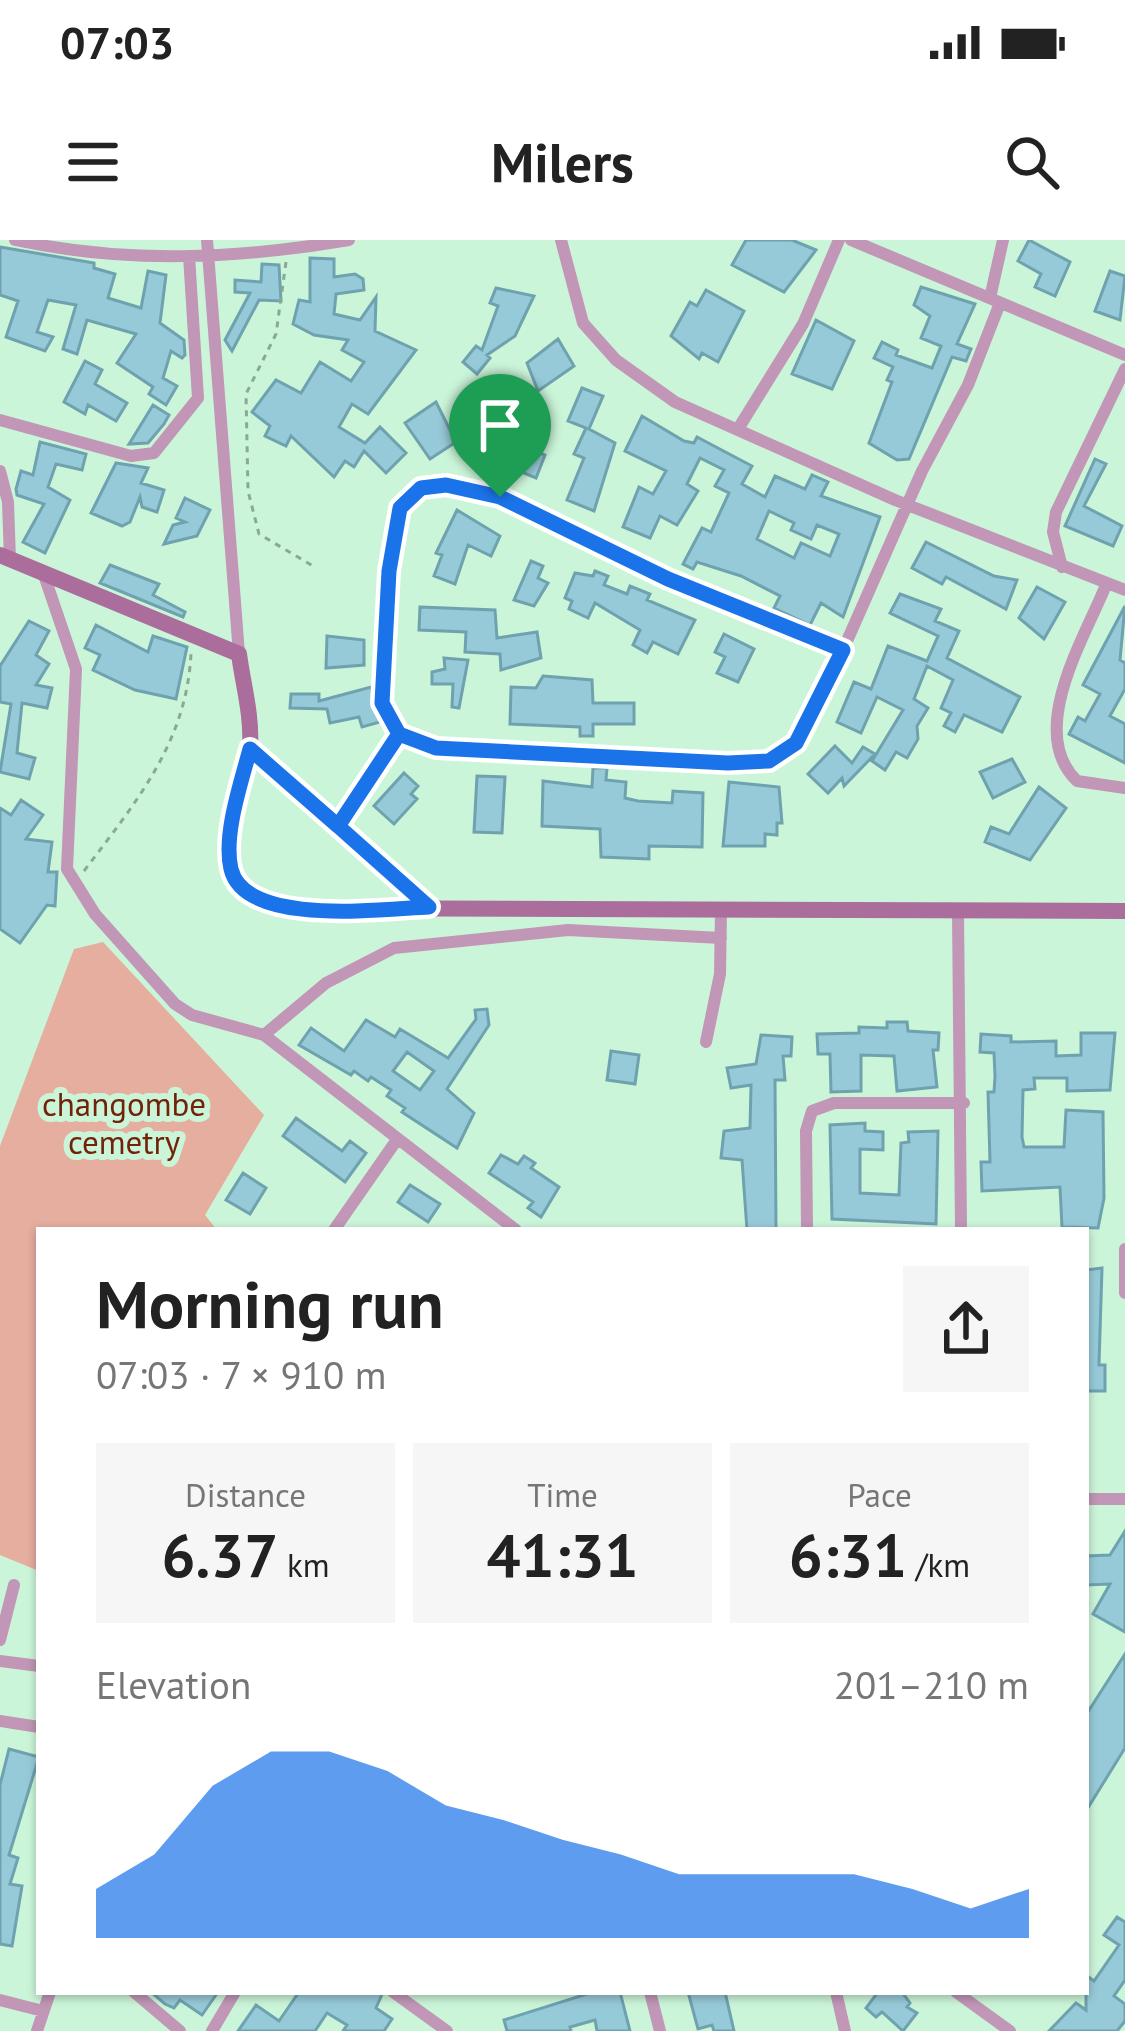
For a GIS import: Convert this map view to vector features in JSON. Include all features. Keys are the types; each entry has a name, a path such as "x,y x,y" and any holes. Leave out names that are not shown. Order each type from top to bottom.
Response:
{"street":[{"path":"15,240 84,255 189,256 287,251 349,240"},
{"path":"207,240 239,653 248,686 250,749 230,864 248,896 278,908 1125,911"},
{"path":"561,240 583,323 616,360 676,401 910,505 1125,590"},
{"path":"738,429 802,324 839,240"},
{"path":"850,240 1125,355"},
{"path":"843,650 668,579 500,497 446,485 421,488 400,508 389,571 382,703 399,734 436,748 769,761 796,743 843,650 968,386 995,301 1003,240"},
{"path":"0,420 130,456 154,453 198,398 189,256"},
{"path":"1062,567 1053,532 1056,512 1125,369"},
{"path":"0,471 8,502 5,558 239,653"},
{"path":"44,575 76,669 68,869 94,914 175,1004 192,1015 264,1035 396,1142 512,1227"},
{"path":"1106,585 1054,730 1059,761 1077,782 1125,788"},
{"path":"338,826 399,734"},
{"path":"250,749 429,907"},
{"path":"706,1042 720,974 721,910"},
{"path":"958,912 964,1102 961,1227"},
{"path":"264,1035 326,983 394,948 568,930 721,938"},
{"path":"807,1227 806,1131 812,1111 834,1103 964,1102"},
{"path":"336,1227 396,1142"},
{"path":"1125,1249 1125,1293"},
{"path":"1089,1499 1125,1499"},
{"path":"0,1640 14,1585"},
{"path":"0,1660 36,1666"},
{"path":"0,1720 36,1726"},
{"path":"38,2031 49,1995"},
{"path":"138,1995 180,2031"},
{"path":"212,2031 233,1995"},
{"path":"397,1995 447,2031"},
{"path":"651,1995 660,2031"},
{"path":"837,1995 845,2031"},
{"path":"960,1995 1010,2031"},
{"path":"0,2000 43,2011"}],"path":[{"path":"287,251 276,334 246,394 248,491 259,534 313,566"},
{"path":"75,882 162,759 185,713 192,637"}],"green space":[{"name":"changombe cemetry","path":"103,942 264,1115 205,1215 215,1227 36,1227 36,1570 0,1555 0,1146 74,949"}],"building":[{"path":"746,240 792,240 816,250 784,292 732,265"},
{"path":"1029,240 1070,262 1055,296 1035,287 1041,274 1018,261"},
{"path":"0,247 94,263 94,268 115,274 108,298 141,308 148,271 166,275 160,323 184,340 185,355 182,358 171,351 163,378 177,386 166,405 149,394 153,387 117,363 136,334 87,320 77,354 63,349 76,305 48,300 37,332 53,337 45,351 6,337 18,301 0,295"},
{"path":"310,258 334,259 334,277 355,274 363,279 364,290 336,294 334,314 360,320 376,297 375,331 416,350 368,414 352,404 339,427 365,443 380,427 406,453 386,473 364,451 354,467 345,461 334,477 291,436 286,446 265,436 270,426 252,412 276,380 301,393 320,362 351,381 364,362 342,350 348,340 314,335 293,324 299,300 310,302"},
{"path":"262,264 279,265 281,301 259,300 232,351 225,340 250,293 235,292 235,280 261,282"},
{"path":"1110,271 1125,276 1120,320 1095,311"},
{"path":"921,287 975,304 957,344 971,349 966,361 952,357 909,459 897,460 869,443 893,367 874,358 882,342 898,350 896,355 932,368 941,346 921,338 930,316 914,305"},
{"path":"496,288 534,296 515,336 487,355 490,358 477,374 463,362 476,346 482,350 498,306 490,303"},
{"path":"706,290 744,311 718,362 702,353 699,359 671,336 690,302 697,306"},
{"path":"816,320 854,341 832,389 792,374"},
{"path":"558,339 574,366 538,391 527,363"},
{"path":"85,361 102,370 95,384 127,403 116,421 88,405 85,414 64,402"},
{"path":"582,388 603,396 589,429 615,443 594,511 567,500 584,458 574,454 586,428 568,421"},
{"path":"436,402 456,442 430,459 405,423"},
{"path":"153,405 169,415 164,424 148,443 129,444"},
{"path":"642,416 684,441 694,443 697,437 752,466 742,484 765,497 775,476 805,489 812,475 828,482 821,496 880,517 843,617 821,603 810,625 774,608 780,596 741,576 697,562 693,569 683,564 702,528 711,532 729,493 715,486 724,470 700,458 687,484 698,491 677,525 660,516 650,538 623,527 639,487 653,494 666,471 625,451","holes":["769,511 794,523 791,530 811,539 817,525 839,534 830,556 801,543 794,558 757,539"]},
{"path":"509,440 545,455 536,478 500,463"},
{"path":"40,442 86,454 82,470 56,464 48,487 70,500 45,553 23,542 44,504 17,495 16,489 21,471 33,475"},
{"path":"1095,459 1106,464 1084,506 1122,526 1113,546 1065,526"},
{"path":"116,463 148,468 141,483 164,490 157,512 142,507 140,497 130,522 122,526 91,513"},
{"path":"185,498 210,510 197,536 164,544 173,525 185,522 176,518"},
{"path":"457,510 500,536 491,556 468,545 455,584 434,576 442,555 436,553"},
{"path":"926,542 994,576 1017,580 1006,609 946,577 942,584 912,568"},
{"path":"531,561 543,566 538,578 548,583 534,606 514,600"},
{"path":"110,565 159,584 153,595 185,612 183,617 100,583"},
{"path":"595,571 608,576 604,585 627,594 630,586 650,594 647,600 695,620 678,654 653,642 647,653 633,645 640,630 595,603 588,618 569,609 572,601 565,598 575,573 593,576"},
{"path":"1037,587 1065,602 1044,639 1019,618"},
{"path":"900,594 941,609 935,621 959,631 947,658 1020,697 1002,732 964,715 955,732 944,726 951,713 941,708 953,680 927,666 914,699 928,708 917,726 918,739 907,758 896,752 885,770 872,761 903,710 877,697 861,733 837,722 854,682 871,689 888,646 927,661 938,636 890,613"},
{"path":"1125,606 1120,660 1125,663 1125,689 1110,716 1125,724 1125,763 1069,734 1078,717 1085,721 1100,694 1083,685"},
{"path":"420,607 495,610 497,638 537,632 541,658 501,670 500,654 465,652 466,632 419,630"},
{"path":"29,621 49,631 36,655 49,664 36,685 52,688 47,708 22,703 17,753 35,758 29,779 0,772 11,704 0,702 0,666"},
{"path":"96,625 148,652 153,636 187,647 176,699 135,690 93,670 100,655 85,648"},
{"path":"724,634 754,649 738,682 717,673 725,657 715,652"},
{"path":"327,636 364,640 364,665 326,668"},
{"path":"444,658 468,660 459,708 452,707 453,684 432,684 432,672 445,669"},
{"path":"543,676 592,680 593,703 634,703 634,724 593,724 593,736 580,736 580,727 510,724 511,687 536,688"},
{"path":"371,687 380,722 362,727 359,717 330,723 327,709 290,708 291,694 319,694 319,701"},
{"path":"835,746 852,763 863,747 875,754 844,786 842,778 828,793 808,774"},
{"path":"1012,759 1025,782 993,798 980,772"},
{"path":"593,768 607,768 606,780 626,782 625,798 638,801 672,803 673,791 703,793 702,847 649,846 649,859 601,857 600,829 542,826 543,781 592,787"},
{"path":"404,773 418,786 411,794 417,799 394,824 374,806"},
{"path":"477,776 505,777 502,833 474,832"},
{"path":"729,782 779,787 782,823 777,823 777,835 765,834 765,846 723,846"},
{"path":"1039,787 1066,808 1030,860 985,842 991,827 1009,834"},
{"path":"21,800 43,815 26,839 52,842 48,872 57,872 55,906 47,905 20,943 0,929 0,808 11,815"},
{"path":"487,1009 489,1025 447,1089 474,1113 457,1148 402,1112 405,1108 387,1096 391,1090 371,1077 368,1081 354,1071 351,1075 299,1045 311,1028 344,1051 366,1020 395,1037 400,1029 448,1058 476,1019 475,1010","holes":["407,1052 434,1071 420,1090 393,1071"]},
{"path":"887,1022 907,1022 908,1031 939,1033 938,1050 933,1050 937,1087 897,1091 894,1056 861,1055 861,1091 831,1092 830,1054 818,1054 817,1034 859,1033 859,1027 887,1028"},
{"path":"1081,1033 1115,1033 1110,1090 1067,1091 1067,1078 1034,1078 1035,1089 1023,1090 1022,1137 1024,1147 1064,1147 1066,1110 1103,1112 1104,1198 1098,1228 1062,1227 1060,1187 982,1191 981,1162 990,1162 988,1092 994,1092 995,1076 994,1053 980,1052 981,1034 1011,1036 1011,1042 1056,1041 1056,1056 1081,1055"},
{"path":"761,1035 792,1037 791,1056 783,1056 785,1080 775,1080 776,1227 747,1227 742,1160 721,1158 724,1131 750,1128 751,1085 731,1088 727,1068 756,1064"},
{"path":"611,1051 639,1055 635,1084 607,1080"},
{"path":"296,1118 342,1151 350,1141 366,1153 345,1182 283,1136"},
{"path":"865,1123 865,1131 883,1132 883,1150 860,1149 860,1193 899,1195 901,1143 909,1142 908,1132 938,1131 936,1224 832,1219 830,1125"},
{"path":"501,1155 518,1164 524,1156 535,1163 531,1168 559,1187 541,1217 528,1208 533,1202 489,1173"},
{"path":"243,1173 266,1188 250,1214 226,1200"},
{"path":"410,1185 440,1204 428,1222 398,1202"},
{"path":"1102,1268 1099,1365 1105,1365 1105,1391 1089,1391 1089,1270"},
{"path":"1125,1531 1125,1632 1093,1614 1110,1584 1089,1585 1089,1556 1110,1555"},
{"path":"1125,1654 1125,1748 1089,1806 1089,1710"},
{"path":"9,1749 36,1756 9,1855 18,1858 10,1884 22,1886 12,1946 0,1944 0,1785"},
{"path":"1117,1917 1125,1922 1125,1980 1114,1996 1125,2004 1125,2021 1117,2031 1049,2031 1076,2003 1086,2010 1089,1977 1094,1981 1119,1945 1104,1935"},
{"path":"154,1995 216,1995 202,2015 180,2000 174,2008"},
{"path":"297,1995 382,1995 376,2008 392,2019 384,2031 343,2031 347,2025 327,2013 315,2031 238,2031 256,2005 279,2021"},
{"path":"583,1995 621,1995 630,2031 597,2031 595,2020 570,2027 571,2031 507,2031 504,2020"},
{"path":"689,1995 726,1995 734,2031 714,2031 712,2025 698,2029"},
{"path":"876,1995 904,1995 910,2003 907,2007 917,2013 903,2031 882,2012 876,2017 866,2008"}],"route":[{"path":"500,497 446,485 421,488 400,508 389,571 382,703 399,734 338,826 250,749 239,790 230,864 248,896 278,908 429,907 338,826 399,734 436,748 728,763 769,761 796,743 843,650 668,579 500,497"}]}
